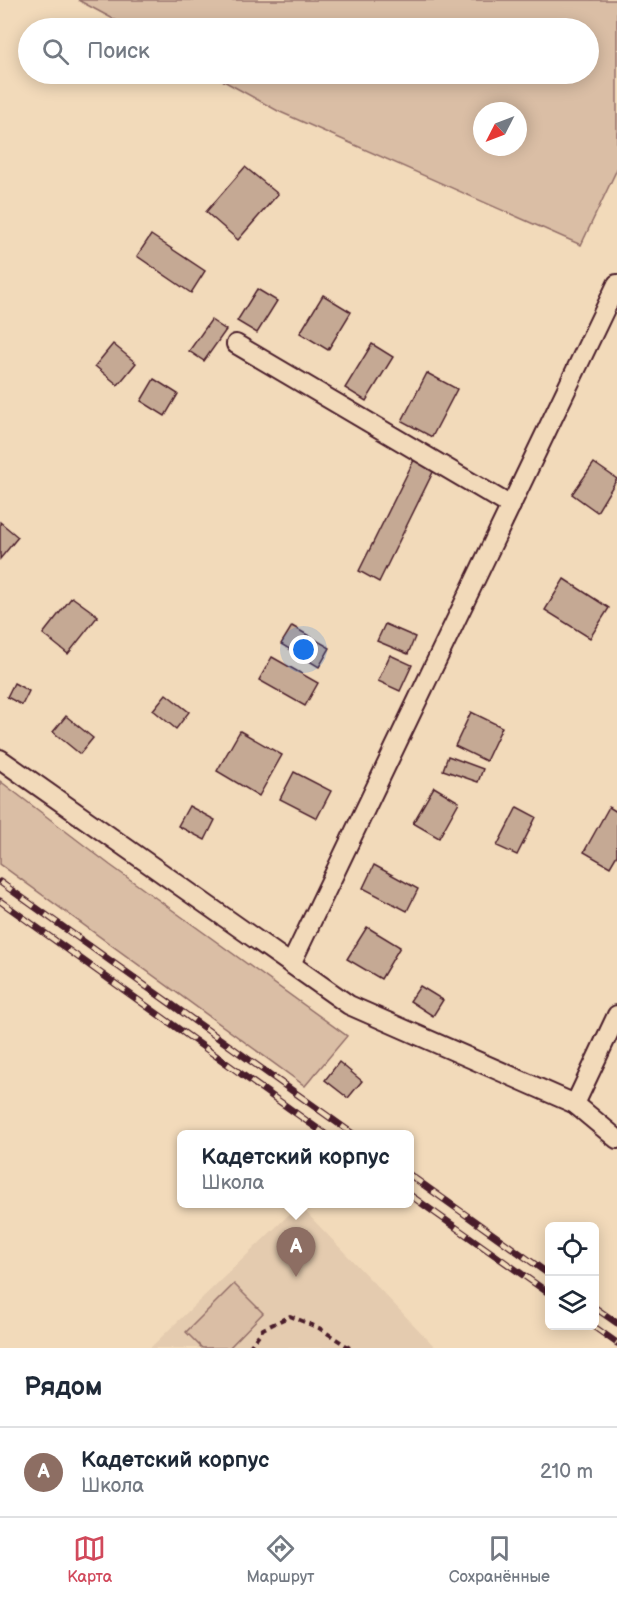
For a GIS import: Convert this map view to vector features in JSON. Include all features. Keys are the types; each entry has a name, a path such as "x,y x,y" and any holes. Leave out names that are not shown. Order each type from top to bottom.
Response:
{"street":[{"path":"291,964 617,284"},
{"path":"236,344 511,506"},
{"path":"0,759 349,1005 574,1104 617,1139"},
{"path":"574,1104 617,1014"}],"path":[{"path":"249,1348 263,1329 290,1316 319,1328 350,1348"}],"shaded area":[{"path":"78,0 617,0 617,169 581,245 278,111 229,84 599,84 599,18 111,18"},
{"path":"0,781 110,865 347,1036 305,1086 0,864"},
{"path":"296,1208 302,1208 436,1348 150,1348"},
{"path":"234,1284 263,1313 229,1348 202,1348 186,1332"}],"building":[{"path":"245,167 278,194 238,240 206,212"},
{"path":"151,235 205,271 191,293 137,256"},
{"path":"257,289 277,301 257,333 237,321"},
{"path":"323,295 351,312 328,350 300,333"},
{"path":"211,320 226,330 204,361 189,351"},
{"path":"113,344 136,363 118,385 95,366"},
{"path":"372,344 393,357 366,401 345,388"},
{"path":"427,373 457,389 432,437 402,421"},
{"path":"154,379 178,394 165,416 141,401"},
{"path":"414,460 434,470 379,582 359,571"},
{"path":"594,463 617,479 597,512 572,494"},
{"path":"0,522 18,537 0,559"},
{"path":"564,579 609,608 590,638 545,610"},
{"path":"72,597 98,616 68,654 43,634"},
{"path":"385,624 415,637 408,654 377,641"},
{"path":"292,626 330,648 319,667 281,644"},
{"path":"390,655 412,665 400,691 378,681"},
{"path":"272,657 318,683 305,706 259,680"},
{"path":"14,683 29,691 22,705 7,697"},
{"path":"166,694 189,712 176,729 153,710"},
{"path":"471,712 502,727 486,761 455,746"},
{"path":"66,716 93,738 80,754 53,732"},
{"path":"240,731 282,755 259,796 217,771"},
{"path":"448,756 483,769 478,782 443,770"},
{"path":"294,772 331,791 317,818 280,799"},
{"path":"434,787 459,802 439,838 413,823"},
{"path":"189,806 215,820 205,840 178,826"},
{"path":"517,807 536,817 517,855 497,846"},
{"path":"609,807 617,812 617,855 610,867 584,852"},
{"path":"374,865 418,889 407,911 363,888"},
{"path":"367,927 400,947 381,979 347,959"},
{"path":"420,986 443,1000 433,1016 410,1001"},
{"path":"339,1062 362,1081 348,1098 325,1080"}],"railway":[{"path":"0,882 347,1130"},
{"path":"0,901 319,1130"},
{"path":"414,1178 545,1271"},
{"path":"414,1198 545,1290"},
{"path":"599,1310 617,1323"},
{"path":"599,1330 617,1343"}],"place":[{"name":"Кадетский корпус","path":"296,1277"}]}
